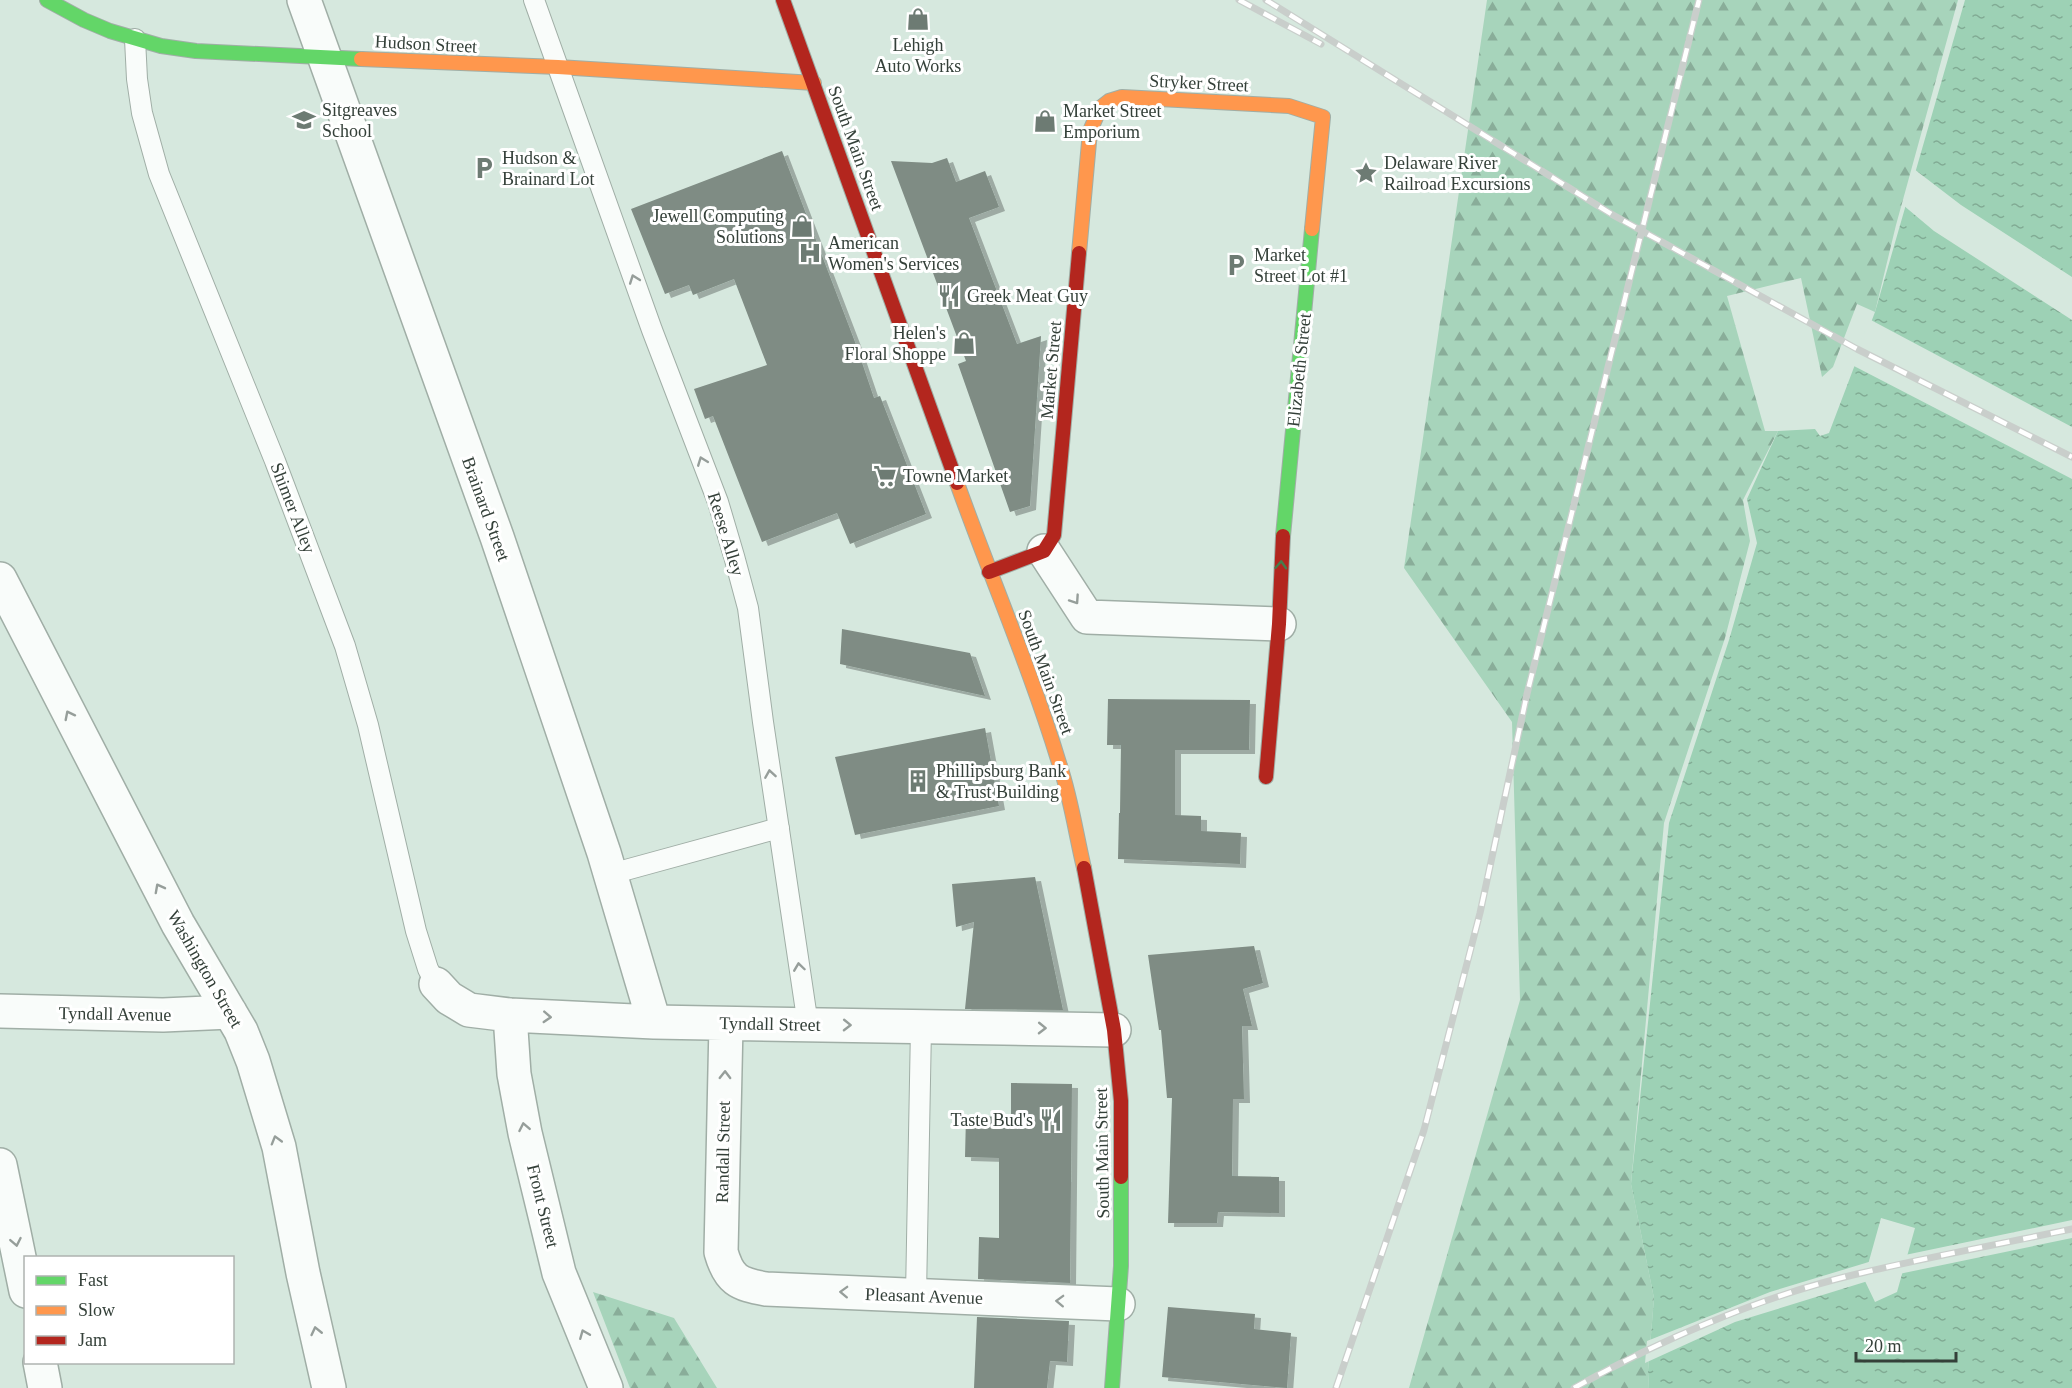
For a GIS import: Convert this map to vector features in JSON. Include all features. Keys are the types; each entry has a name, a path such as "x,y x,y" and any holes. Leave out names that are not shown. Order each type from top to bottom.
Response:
{"street":[{"name":"Hudson Street","path":"47,0 110,31 150,43 196,51 558,66 814,83"},
{"name":"Brainard Street","path":"304,0 497,537 611,874 654,1022"},
{"name":"South Main Street","path":"783,0 989,572 1026,665 1061,768 1090,897 1114,1030 1121,1101 1121,1266 1112,1388"},
{"name":"Stryker Street","path":"1090,131 1096,112 1112,99 1122,97 1288,106 1323,117"},
{"name":"Elizabeth Street","path":"1266,777 1279,624 1284,524 1323,117"},
{"name":"Market Street","path":"1044,551 1054,535 1058,506 1076,271 1090,131"},
{"path":"989,572 1044,551 1087,617 1279,624"},
{"name":"Washington Street","path":"0,579 173,914 241,1031 253,1061 279,1147 303,1273 329,1388"},
{"name":"Tyndall Street","path":"436,984 449,998 469,1010 510,1015 726,1024 1114,1030"},
{"name":"Tyndall Avenue","path":"0,1011 163,1016 230,1012"},
{"name":"Front Street","path":"510,1015 514,1074 559,1273 606,1388"},
{"name":"Randall Street","path":"726,1024 721,1252 726,1270 733,1278"},
{"path":"0,1165 24,1281"},
{"name":"Pleasant Avenue","path":"733,1278 751,1286 766,1289 1118,1304"},
{"path":"40,1364 45,1388"}],"lane":[{"name":"Reese Alley","path":"534,0 652,330 718,502 735,556 748,608 808,1025"},
{"name":"Shimer Alley","path":"135,39 142,113 159,174 275,461 345,646 368,725 417,931 428,969 436,984"},
{"path":"611,874 778,828"},
{"path":"916,1295 921,1027"}],"green space":[{"path":"1487,0 1958,0 1896,225 1875,312 1857,304 1833,367 1822,377 1801,278 1727,296 1765,431 1778,431 1743,500 1750,541 1725,638 1664,823 1631,1184 1654,1298 1648,1371 1649,1388 1409,1388 1520,1000 1512,722 1404,568"},
{"path":"593,1292 674,1318 717,1388 630,1388"}],"water":[{"path":"1965,0 2072,0 2072,1388 1649,1388 1648,1371 1654,1298 1631,1184 1669,823 1729,640 1757,543 1747,499 1778,431 1815,429 1820,436 1829,433 1875,312","holes":["1881,1218 1915,1228 1897,1292 1875,1302 1864,1279"]}],"pier":[{"path":"1914,169 1961,205 2072,277 2072,320 1934,231 1903,205"},
{"path":"1869,319 2072,427 2072,479 1852,365"},
{"path":"2072,1220 2072,1238 1899,1274 1905,1255"},
{"path":"1872,1261 1868,1281 1735,1322 1645,1363 1647,1341 1770,1292"}],"building":[{"path":"782,151 874,398 880,396 926,514 850,544 837,513 762,542 713,416 705,419 694,389 767,365 734,279 693,295 689,285 665,294 631,209"},
{"path":"947,158 956,182 985,171 999,207 969,218 1017,344 1041,336 1030,506 1010,512 958,364 966,361 891,161 932,163"},
{"path":"842,629 970,653 985,696 840,664"},
{"path":"1108,699 1250,700 1249,750 1175,750 1175,815 1201,816 1201,831 1241,833 1240,864 1118,859 1121,745 1107,745"},
{"name":"Phillipsburg Bank & Trust Building","path":"985,728 999,806 855,835 835,757"},
{"path":"1035,877 1063,1010 965,1009 974,922 956,927 952,884"},
{"path":"1254,946 1263,983 1243,989 1252,1026 1242,1026 1244,1099 1233,1099 1232,1176 1279,1177 1279,1213 1218,1212 1217,1223 1168,1223 1172,1098 1167,1098 1161,1030 1159,1030 1148,955"},
{"path":"1011,1083 1072,1084 1070,1283 978,1279 979,1237 999,1238 999,1158 965,1157 966,1116 1011,1117"},
{"path":"1168,1307 1255,1314 1254,1329 1291,1333 1287,1388 1162,1377"},
{"path":"977,1317 1069,1321 1067,1362 1050,1361 1047,1388 974,1388"}],"railway":[{"path":"1239,0 1321,44"},
{"path":"1266,0 1613,215 1857,349 2072,457"},
{"path":"1336,1388 1424,1130 1480,913 1527,694 1699,0"},
{"path":"1574,1388 1676,1337 1785,1294 1884,1268 2072,1229"}],"traffic: fast":[{"path":"47,0 110,31 161,46 196,51 361,59"},
{"path":"1283,536 1312,229"},
{"path":"1112,1388 1121,1266 1121,1177"}],"traffic: slow":[{"path":"361,59 558,67 814,83"},
{"path":"1079,253 1090,131 1100,108 1109,101 1122,97 1289,106 1323,117 1312,229"},
{"path":"957,483 1049,730 1067,791 1084,868"}],"traffic: jam":[{"path":"783,0 957,483"},
{"path":"989,572 1044,551 1054,535 1079,253"},
{"path":"1266,777 1279,624 1283,536"},
{"path":"1084,868 1114,1030 1121,1101 1121,1177"}],"place":[{"name":"Lehigh Auto Works","path":"918,19"},
{"name":"Sitgreaves School","path":"304,120"},
{"name":"Market Street Emporium","path":"1045,121"},
{"name":"Hudson & Brainard Lot","path":"484,168"},
{"name":"Delaware River Railroad Excursions","path":"1366,173"},
{"name":"Jewell Computing Solutions","path":"802,226"},
{"name":"American Women's Services","path":"810,253"},
{"name":"Market Street Lot #1","path":"1236,265"},
{"name":"Greek Meat Guy","path":"949,296"},
{"name":"Helen's Floral Shoppe","path":"964,343"},
{"name":"Towne Market","path":"885,476"},
{"name":"Phillipsburg Bank & Trust Building","path":"918,781"},
{"name":"Taste Bud's","path":"1051,1120"}]}
